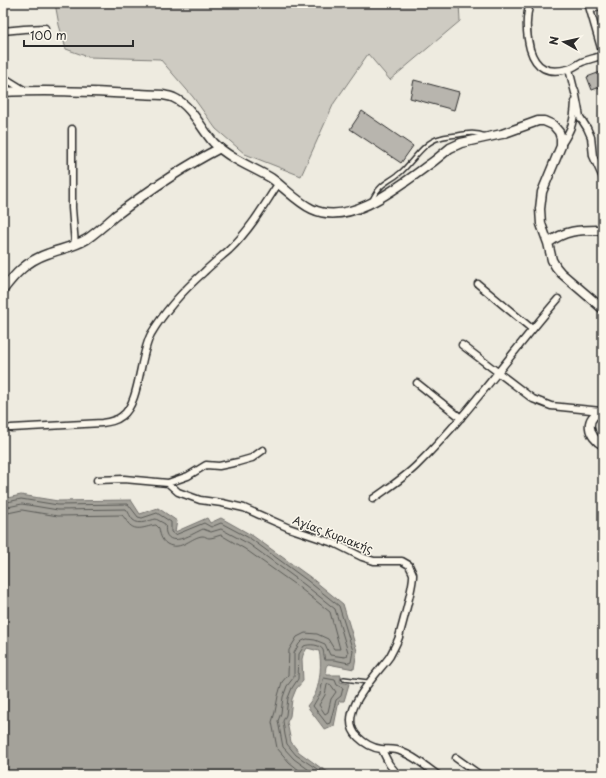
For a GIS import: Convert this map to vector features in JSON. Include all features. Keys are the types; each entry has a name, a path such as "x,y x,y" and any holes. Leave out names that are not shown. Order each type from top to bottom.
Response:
{"street":[{"path":"530,3 526,30 533,58 537,64 547,70 569,69 582,62 603,55 588,3"},
{"path":"590,10 603,5"},
{"path":"3,31 45,28"},
{"path":"569,69 580,117 591,137 593,156 603,178"},
{"path":"3,77 24,90"},
{"path":"3,92 24,90 163,95 174,97 186,106 208,136 220,148 235,159 255,169 278,184 306,206 321,212 337,213 360,208 370,204 398,187 450,148 460,143 502,134 538,121 544,121 553,125 559,132 561,146"},
{"path":"575,90 573,123 569,134 561,146 540,200 541,224 548,243 549,251 556,267 603,309"},
{"path":"72,129 72,208 75,245"},
{"path":"3,290 20,270 33,260 48,253 75,245 87,239 116,216 173,176 220,148"},
{"path":"11,428 102,423 115,420 122,416 131,404 144,350 155,328 184,292 239,239 278,184"},
{"path":"548,243 557,236 572,231 603,230"},
{"path":"478,284 532,329"},
{"path":"373,499 415,466 461,418 558,299"},
{"path":"462,345 498,371 527,395 542,403 552,406 602,411"},
{"path":"417,383 461,418"},
{"path":"602,411 591,418 590,430 594,438 603,445"},
{"path":"168,483 188,476 206,466 219,466 252,458 263,450"},
{"name":"Αγίας Κυριακής","path":"97,480 124,479 168,483 178,492 200,500 244,508 289,528 336,544 362,557 374,561 402,561 409,565 413,575 410,595 399,638 390,655 354,704 351,717 352,725 356,735 371,747 382,750 392,749 401,751 419,761 438,775"},
{"path":"382,750 389,764 398,775"},
{"path":"456,758 480,775"}],"lane":[{"path":"370,204 375,193 382,185 399,174 433,141 440,138 479,133 489,137"},
{"path":"344,679 369,682"}],"shaded area":[{"path":"55,3 459,3 460,21 390,80 368,54 334,103 301,176 245,154 216,129 193,97 160,59 88,57 66,49 59,25"}],"water":[{"path":"21,495 58,501 131,500 140,514 158,508 177,521 175,532 207,518 210,523 221,518 253,536 310,577 343,604 357,651 354,669 328,664 326,668 327,675 341,675 340,682 349,684 344,701 339,701 334,726 325,730 307,706 316,692 319,677 320,656 319,651 307,648 302,659 303,681 296,689 292,699 290,716 287,722 291,742 299,752 321,768 334,775 3,775 3,499"}],"building":[{"path":"603,71 603,86 592,90 587,77"},
{"path":"414,80 459,92 454,110 410,98"},
{"path":"362,111 413,146 401,163 350,129"}]}
